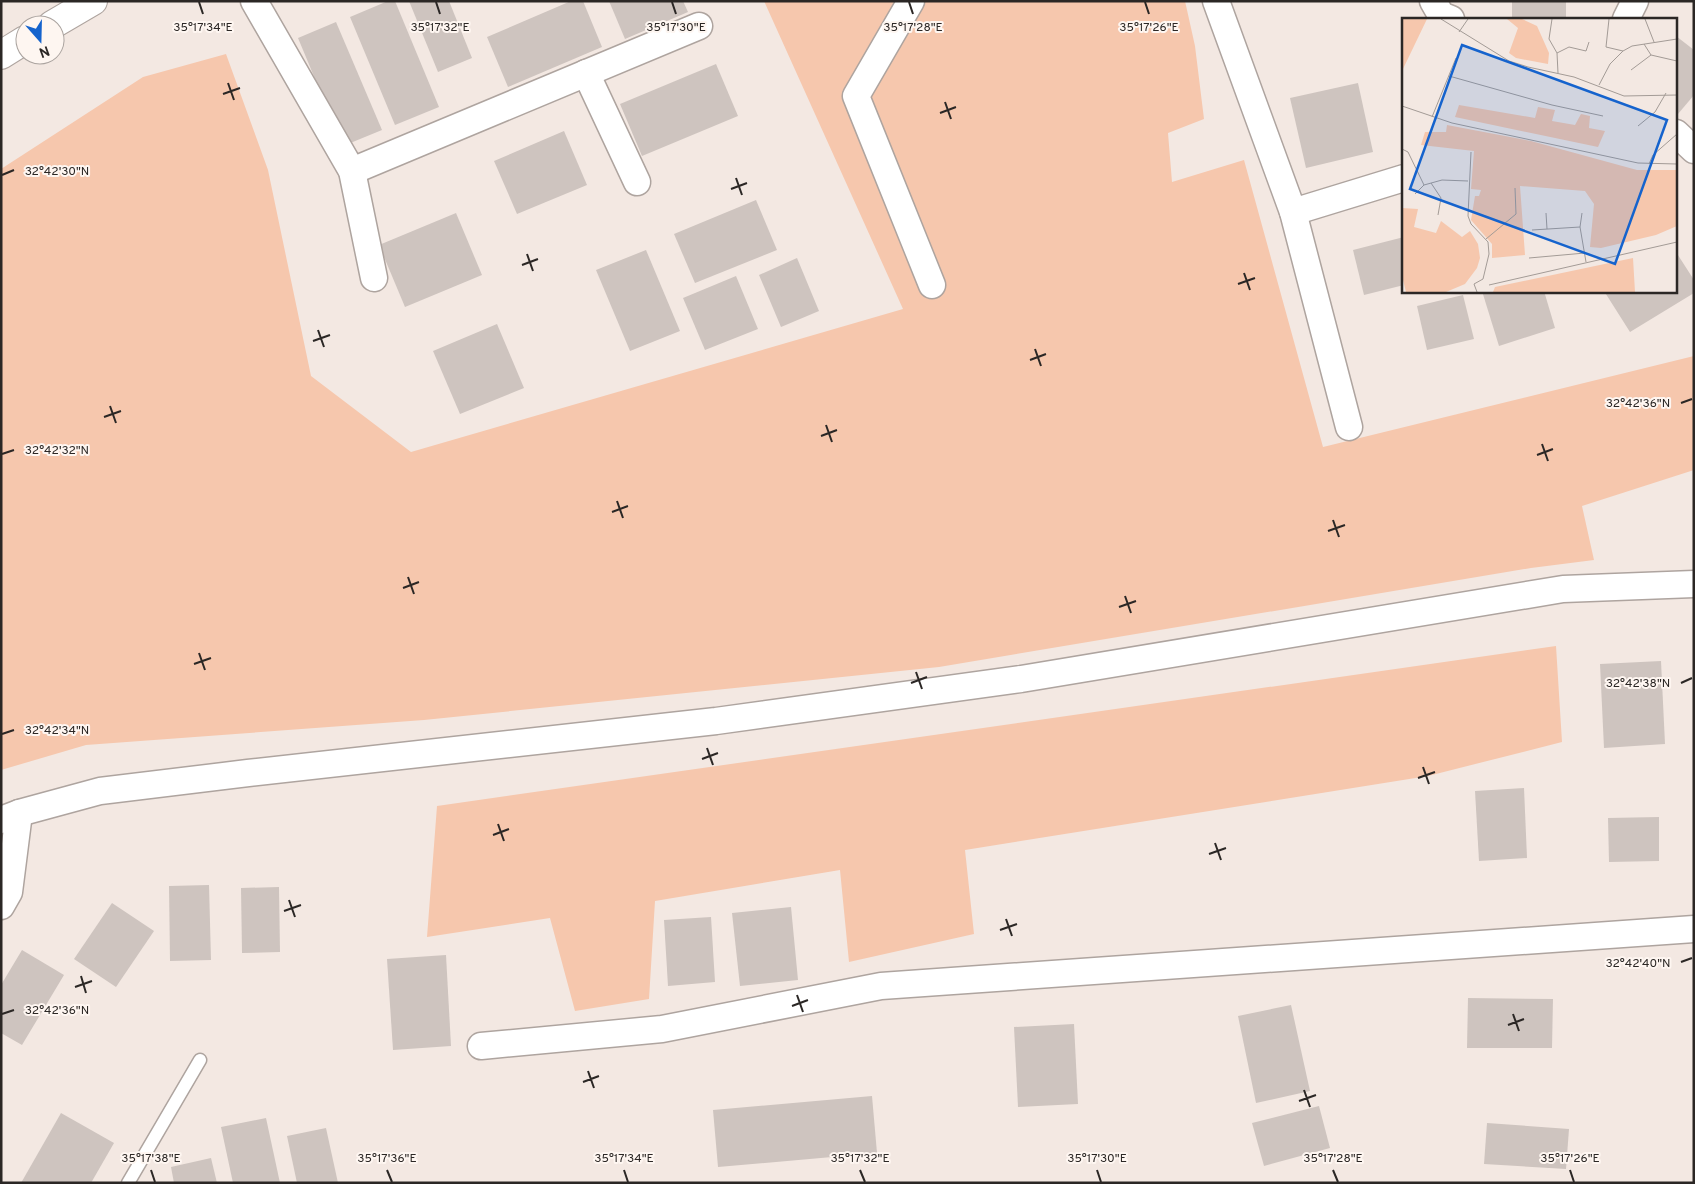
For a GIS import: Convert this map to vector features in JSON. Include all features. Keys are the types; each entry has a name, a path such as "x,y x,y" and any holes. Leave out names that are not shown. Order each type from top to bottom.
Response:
{"street":[{"path":"65,18 94,1"},
{"path":"254,1 352,171 374,278"},
{"path":"911,1 856,96 932,285"},
{"path":"1216,1 1293,212 1349,427"},
{"path":"1433,1 1441,15 1448,18"},
{"path":"1626,18 1635,1"},
{"path":"352,171 699,26"},
{"path":"1,55 15,46"},
{"path":"586,73 637,182"},
{"path":"1678,135 1694,150"},
{"path":"1293,212 1402,179"},
{"path":"1,906 9,892 10,816 100,791 716,721 1021,679 1563,589 1694,584"},
{"path":"481,1046 662,1029 881,986 1694,929"}],"lane":[{"path":"128,1183 200,1060"}],"shaded area":[{"path":"764,1 1185,1 1195,46 1204,119 1168,133 1172,182 1244,160 1323,447 1694,356 1694,470 1582,506 1594,560 1531,568 939,667 424,720 86,745 1,770 1,169 143,77 226,54 268,170 311,376 411,452 903,309"},
{"path":"1556,646 1562,742 1428,776 965,850 974,934 849,962 840,870 655,901 649,999 575,1011 550,918 427,937 437,806"}],"building":[{"path":"388,1 395,1 439,107 395,125 350,17"},
{"path":"409,1 449,1 472,58 438,72"},
{"path":"571,1 583,1 602,47 508,87 487,37"},
{"path":"609,1 683,1 688,12 625,39"},
{"path":"1512,1 1566,1 1566,18 1512,18"},
{"path":"336,22 382,130 343,146 298,38"},
{"path":"1678,38 1694,50 1694,95 1678,114"},
{"path":"716,64 738,116 642,156 620,104"},
{"path":"1358,83 1373,152 1306,168 1290,98"},
{"path":"564,131 587,185 517,214 494,161"},
{"path":"756,200 777,250 695,283 674,234"},
{"path":"456,213 482,275 405,307 379,245"},
{"path":"1402,238 1402,286 1364,295 1353,250"},
{"path":"646,250 680,331 630,351 596,270"},
{"path":"1678,255 1694,280 1694,293 1630,332 1605,292 1678,292"},
{"path":"797,258 819,311 781,327 759,275"},
{"path":"736,276 758,329 705,350 683,298"},
{"path":"1482,292 1544,292 1555,328 1499,346"},
{"path":"1463,295 1474,339 1427,350 1417,306"},
{"path":"497,324 524,388 460,414 433,351"},
{"path":"1661,661 1665,744 1604,748 1600,664"},
{"path":"1524,788 1527,858 1479,861 1475,791"},
{"path":"1659,817 1659,861 1609,862 1608,818"},
{"path":"209,885 211,960 170,961 169,886"},
{"path":"279,887 280,952 242,953 241,888"},
{"path":"112,903 154,931 116,987 74,959"},
{"path":"791,907 798,980 740,986 732,913"},
{"path":"711,917 715,982 668,986 664,920"},
{"path":"22,950 64,975 22,1045 1,1033 1,985"},
{"path":"446,955 451,1046 393,1050 387,959"},
{"path":"1468,998 1553,999 1552,1048 1467,1048"},
{"path":"1291,1005 1310,1091 1256,1103 1238,1016"},
{"path":"1074,1024 1078,1104 1018,1107 1014,1027"},
{"path":"872,1096 877,1153 718,1167 713,1110"},
{"path":"1319,1106 1330,1148 1264,1166 1252,1123"},
{"path":"61,1113 114,1143 91,1183 21,1183"},
{"path":"266,1118 280,1183 233,1183 221,1127"},
{"path":"1487,1123 1569,1129 1566,1169 1484,1164"},
{"path":"326,1128 338,1183 297,1183 287,1136"},
{"path":"211,1158 217,1183 174,1183 171,1167"}]}
